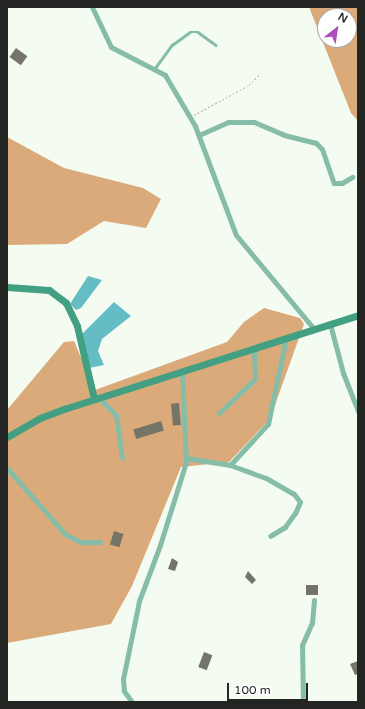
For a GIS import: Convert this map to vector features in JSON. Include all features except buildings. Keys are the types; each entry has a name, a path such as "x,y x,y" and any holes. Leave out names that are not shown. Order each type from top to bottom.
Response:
{"street":[{"path":"92,7 111,47 130,59 155,68 165,75 199,135 236,235 314,329"},
{"path":"199,135 228,122 254,122 284,135 316,143 322,149 334,183 342,183 352,177"},
{"path":"7,287 49,290 66,303 77,326 97,399 116,415 122,458"},
{"path":"7,437 40,418 358,314"},
{"path":"330,324 343,373 358,411"},
{"path":"230,465 268,424 286,338"},
{"path":"218,413 256,379 254,348"},
{"path":"132,702 124,691 123,679 139,601 160,545 186,458 182,371"},
{"path":"186,458 230,465 278,484 298,498 299,506 290,521 270,536"},
{"path":"7,468 66,534 81,542 100,542"},
{"path":"303,702 302,645 312,623 314,600"}],"lane":[{"path":"155,68 172,45 190,32 198,32 216,45"}],"path":[{"path":"190,117 211,108 261,73"}],"shaded area":[{"path":"309,7 358,7 358,121 351,113 325,48 357,48 357,8 317,8 317,27"},
{"path":"7,137 64,168 143,188 161,199 146,228 104,221 67,244 7,245"},
{"path":"264,308 300,318 304,324 270,419 229,462 181,467 132,586 111,624 7,643 7,410 64,342 74,341 95,390 227,342 244,322"}],"water":[{"path":"88,276 102,280 81,308 76,310 70,304"},
{"path":"114,302 131,316 102,339 98,351 104,365 89,368 82,334"}]}
